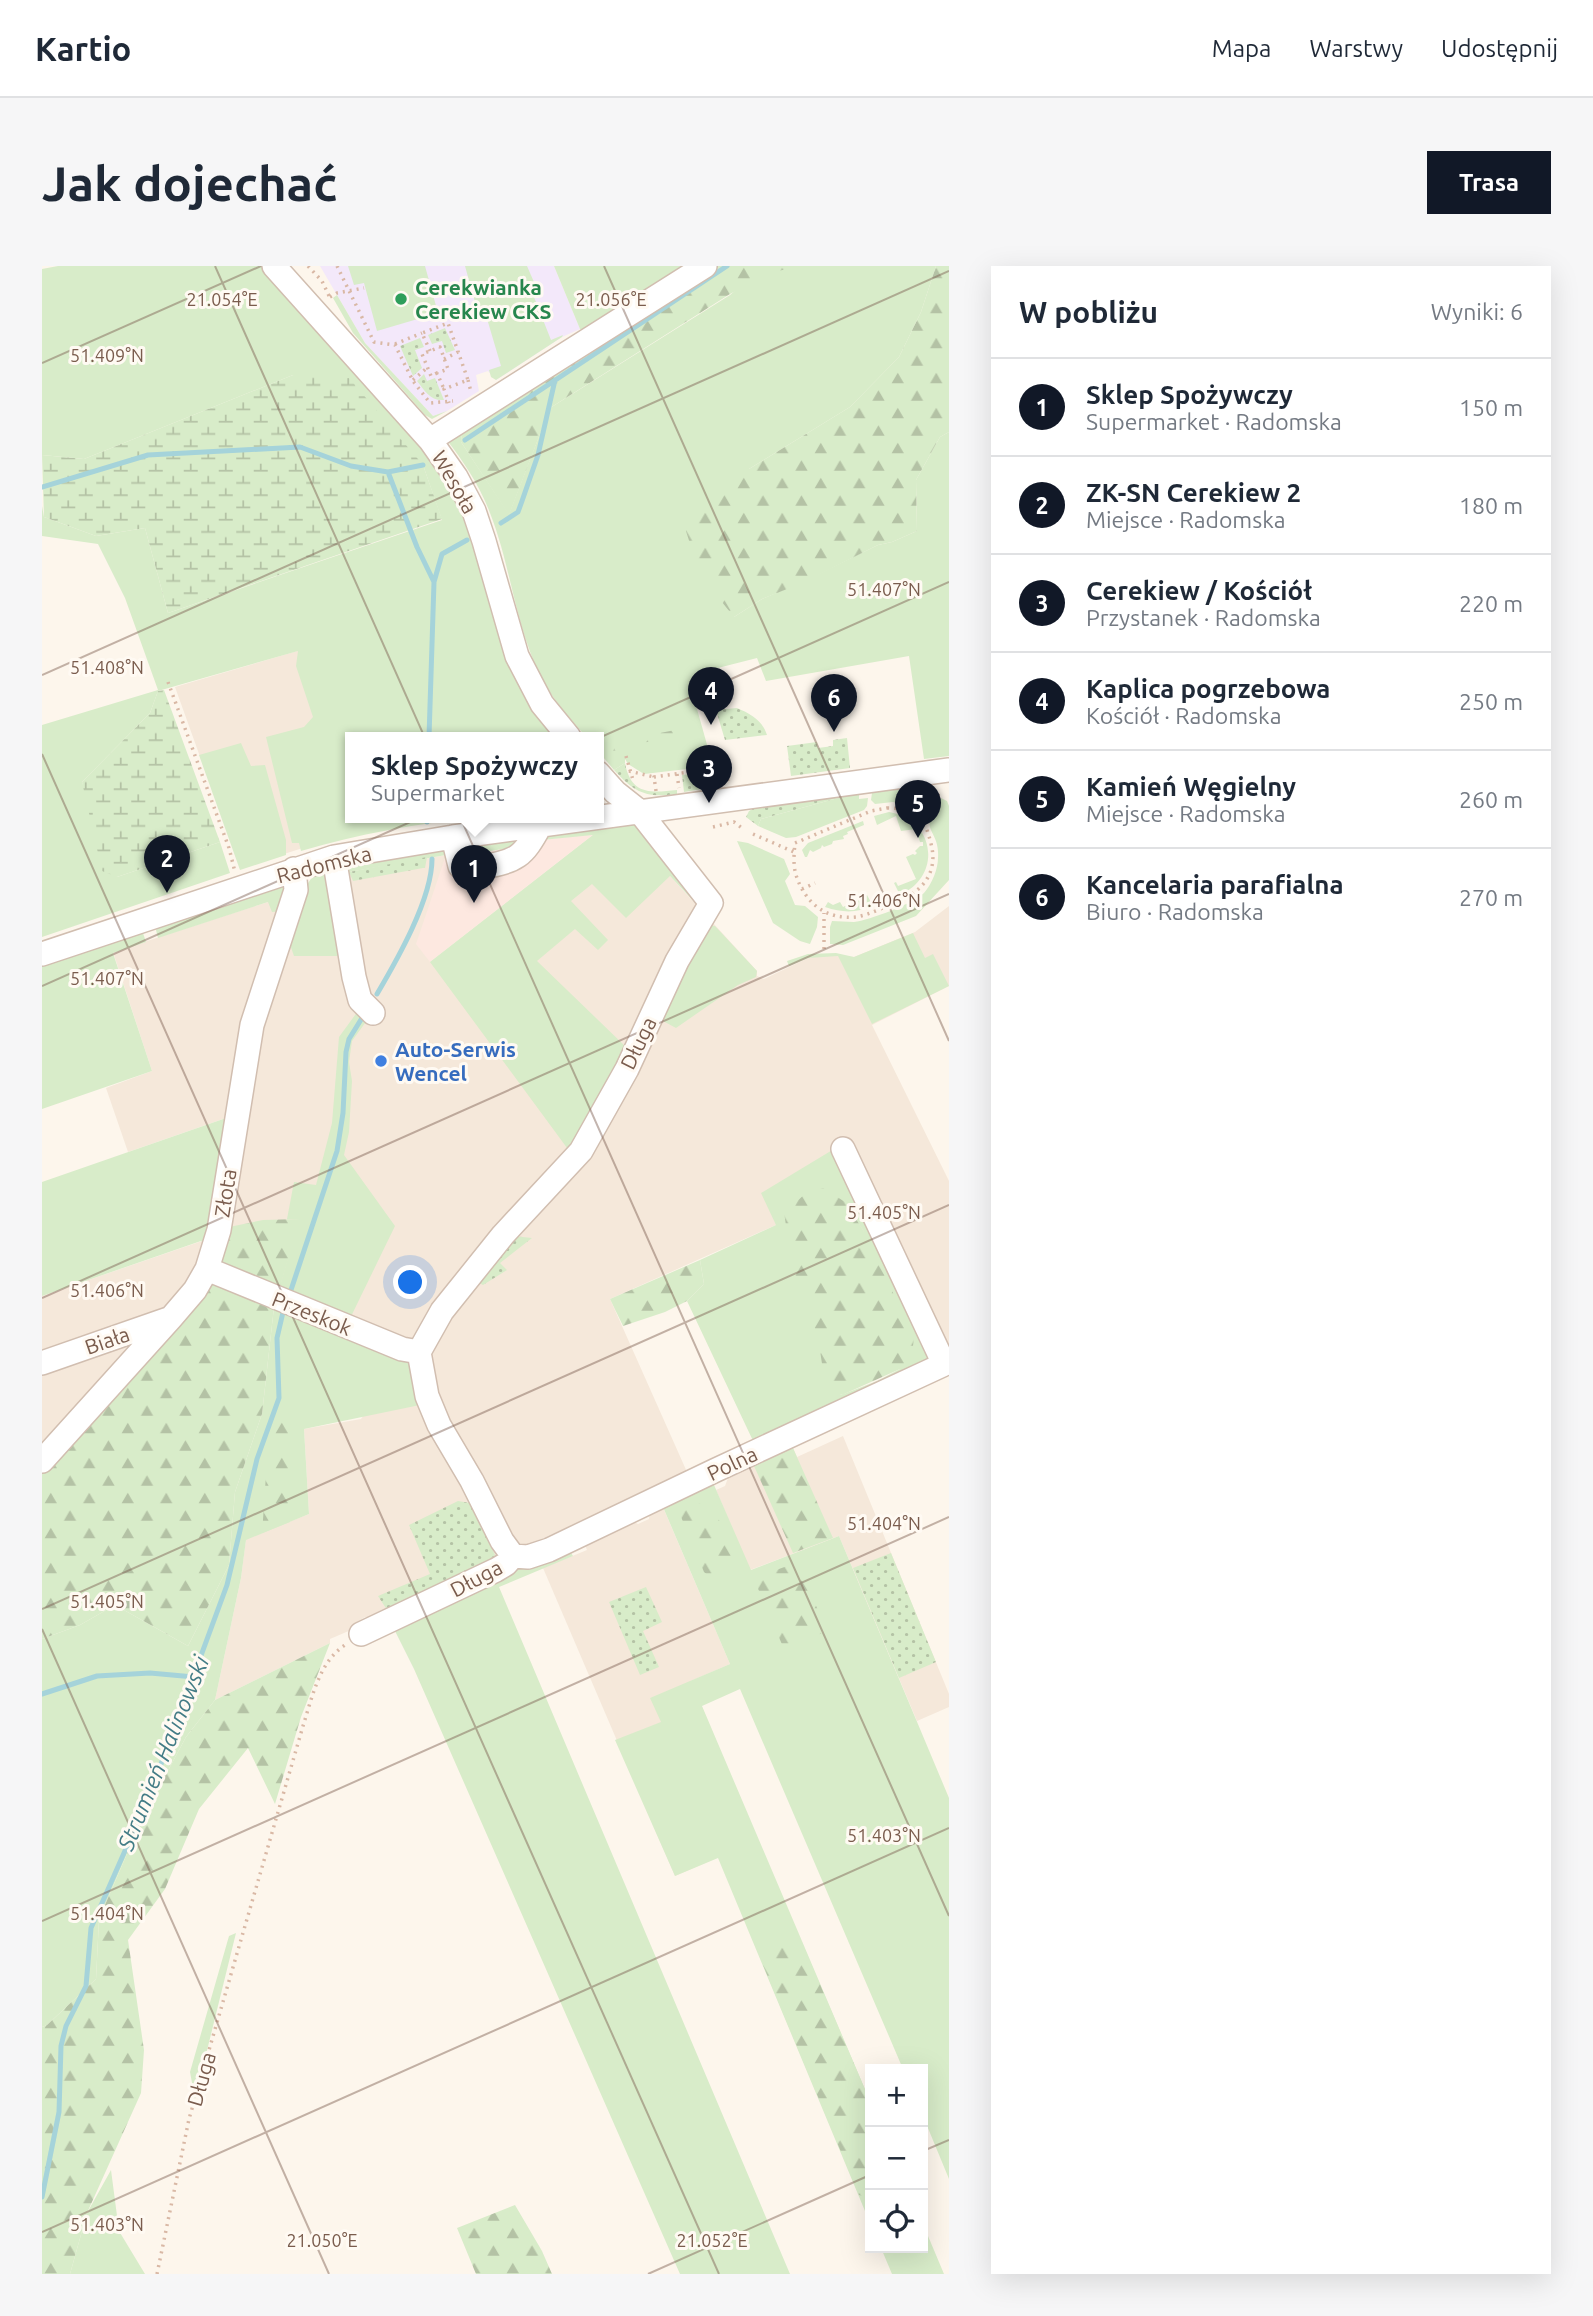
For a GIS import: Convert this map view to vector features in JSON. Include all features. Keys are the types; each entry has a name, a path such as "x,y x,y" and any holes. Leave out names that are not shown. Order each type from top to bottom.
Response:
{"street":[{"name":"Wesoła","path":"274,266 430,440 456,477 474,511 517,656 542,704 565,732"},
{"path":"295,266 316,292 341,341"},
{"path":"430,440 705,266"},
{"name":"Radomska","path":"604,810 642,801 943,779"},
{"path":"604,780 615,792 642,801"},
{"name":"Długa","path":"361,1634 496,1570 513,1556 502,1541 472,1481 439,1425 427,1396 419,1352 442,1311 468,1278 503,1235 580,1151 626,1069 677,961 711,903 642,801"},
{"name":"Radomska","path":"42,954 334,857 552,823"},
{"path":"453,837 460,866 470,869 514,860 533,839 540,826"},
{"path":"334,857 354,977 360,1000 373,1013"},
{"name":"Złota","path":"42,1461 171,1318 195,1290 207,1269 219,1230 253,1025 296,890 294,869"},
{"path":"843,1149 947,1363"},
{"name":"Przeskok","path":"207,1269 402,1349 419,1352"},
{"name":"Biała","path":"42,1363 171,1318"},
{"name":"Polna","path":"513,1556 528,1557 549,1550 716,1469 947,1363"}],"path":[{"path":"337,266 374,342 395,345 448,323 471,393"},
{"path":"330,297 364,288"},
{"path":"422,333 430,351"},
{"path":"395,345 413,380 430,403 449,403 460,398"},
{"path":"440,347 444,359 448,369 431,376 422,354 440,347"},
{"path":"444,359 459,352"},
{"path":"413,380 428,367"},
{"path":"437,373 449,403"},
{"path":"444,389 468,380"},
{"path":"167,682 229,848 238,888"},
{"path":"626,756 631,779 638,784"},
{"path":"629,771 654,777 725,767 729,790"},
{"path":"642,801 656,791 679,788 677,774"},
{"path":"654,777 656,791"},
{"path":"922,819 938,795 943,779"},
{"path":"870,803 871,811"},
{"path":"898,808 913,812 922,819 933,849 930,873 911,896 858,917 831,916 807,899 795,873 795,843 871,811 898,808"},
{"path":"713,827 734,822 742,828"},
{"path":"753,834 794,852"},
{"path":"802,888 815,883"},
{"path":"824,911 824,949"},
{"name":"Długa","path":"157,2274 189,2119 316,1684 334,1652 361,1634"}],"shaded area":[{"path":"320,266 554,266 580,329 562,337 496,380 488,371 476,375 479,391 447,411 433,416 365,343"},
{"path":"311,647 348,732 345,732 345,822 328,840 240,868 175,687"},
{"path":"594,834 670,876 757,971 757,976 764,979 808,958 823,955 854,957 915,932 949,906 949,986 872,1025 949,1181 949,1349 776,1225 610,1299 687,1472 518,1549 495,1555 376,1619 365,1617 353,1624 351,1630 330,1639 330,1643 215,1700 241,1578 246,1539 309,1514 304,1429 361,1419 418,1341 319,1307 220,1268 246,1111 128,1152 106,1088 152,1071 113,952 268,902 336,875 446,855 430,962"},
{"path":"594,834 430,962 416,944 446,855 470,850 473,854 542,840"},
{"path":"202,1241 203,1262 42,1451 42,1296"},
{"path":"843,1436 949,1694 949,1707 917,1721 839,1536 750,1570 716,1490 725,1486 728,1478 793,1448 797,1457"},
{"path":"662,1505 730,1664 691,1681 758,1840 675,1876 543,1568 587,1550 583,1540 630,1520 638,1524 649,1519 650,1510"}],"green space":[{"path":"58,266 262,266 418,440 439,468 465,517 554,732 345,732 345,823 432,823 344,839 301,851 299,843 292,843 266,737 304,727 313,717 296,666 298,651 158,691 150,713 82,782 117,877 220,842 230,873 42,937 42,725 158,690 125,598 98,544 42,536 42,506 44,517 96,536 145,528 168,613 442,520 423,465 293,375 84,459 42,455 42,269"},
{"name":"Cerekwianka Cerekiew CKS","path":"348,266 425,266 438,313 377,331 364,283 354,285"},
{"path":"465,266 527,266 537,289 532,292 551,340 563,335 562,337 496,380 491,377 489,370 501,366 485,312 478,313"},
{"path":"554,266 690,266 583,330 580,329"},
{"path":"717,266 799,266 770,273 730,294 550,408 509,515 461,442 462,427"},
{"path":"764,266 936,266 921,312 899,357 850,407 749,469 734,617 762,599 878,545 917,531 916,480 940,437 949,432 949,756 924,759 909,656 766,681 757,658 706,671 707,678 690,684 713,766 644,774 625,759 625,763 614,770 604,758 604,732 582,732 556,701 541,677 525,637 490,513 471,474 446,439 462,427 461,442 509,514 550,408 730,295"},
{"path":"936,266 949,266 949,432 940,437 916,480 917,531 878,545 802,583 762,599 734,617 709,586 696,562 684,525 749,469 850,407 899,357 921,312"},
{"path":"337,295 365,343 433,416 447,411 432,419 425,415 353,333 333,298"},
{"path":"445,328 455,350 446,353 442,341 432,344 428,335"},
{"path":"420,338 424,347 415,350 422,368 413,376 400,346"},
{"path":"424,374 427,381 435,378 444,400 431,397 417,381"},
{"path":"293,375 349,378 423,465 442,519 168,613 145,528 96,536 44,517 42,455 84,459"},
{"path":"164,690 220,842 117,877 102,871 82,782 150,713 158,691"},
{"path":"737,708 755,718 767,735 725,740 716,710"},
{"path":"695,726 697,728 692,733 627,746 623,749 621,761 616,765 611,758 615,746 625,740"},
{"path":"847,738 850,768 791,776 787,746 817,742 818,748 833,746 833,740"},
{"path":"241,743 251,766 265,765 286,840 286,855 240,870 199,755"},
{"path":"625,763 632,781 643,790 677,790 677,794 657,795 635,789 614,770"},
{"path":"714,771 717,787 709,788 708,782 701,783 702,789 684,792 682,775"},
{"path":"929,783 935,793 922,810 893,802 875,804 871,800 872,793 862,794 861,790"},
{"path":"858,791 859,794 761,819 758,826 746,817 749,811 758,806"},
{"path":"859,794 859,799 868,798 864,810 796,837 786,838 758,826 761,819"},
{"path":"941,798 947,801 949,806 949,880 916,916 843,945 830,944 832,921 861,921 910,902 924,893 936,872 938,848 931,830 930,818"},
{"path":"889,812 916,825 924,836 928,849 928,862 923,875 914,886 900,895 894,883 898,886 916,879 906,857 915,855 923,842 920,842 916,829 901,831 896,816 877,825 874,816"},
{"path":"863,821 864,825 847,832 848,834 843,836 844,839 833,841 824,847 822,845 813,852 810,850 805,857 802,850 808,843"},
{"path":"635,825 694,895 699,907 670,876 626,918 592,884 571,901 608,940 598,950 575,929 537,961 626,1047 652,997 669,954 672,957 598,1114 570,1158 566,1156 570,1152 430,962 593,835 542,840 572,829"},
{"path":"514,838 517,841 515,847 473,854 470,850 473,845"},
{"path":"737,841 784,859 790,874 785,881 795,905 805,906 818,917 810,944 800,941 773,923"},
{"path":"440,847 446,855 349,872 348,864"},
{"path":"427,857 425,868 353,881 349,872"},
{"path":"326,871 330,881 339,956 294,956 288,939 304,889 315,873"},
{"path":"281,883 287,885 285,911 272,912 268,902 158,938 156,930 159,924"},
{"path":"867,895 873,906 855,911 825,907 828,902 833,905 840,902 843,907"},
{"path":"708,925 715,926 757,971 756,977 738,985 676,1028 663,1021 664,1003"},
{"path":"138,931 143,933 146,942 113,953 152,1071 42,1109 42,963"},
{"path":"913,933 925,958 933,954 949,986 872,1024 838,956 808,958 789,966 787,961 808,954 836,953 854,957"},
{"path":"358,1011 368,1019 352,1041 349,1062 352,1081 349,1132 344,1155 395,1226 342,1335 412,1359 420,1405 304,1429 309,1514 246,1540 241,1578 215,1700 186,1737 141,1821 99,1919 96,1979 42,2027 42,1639 80,1625 115,1605 188,1646 229,1565 235,1492 262,1414 274,1307 299,1219 287,1219 294,1182 316,1185 332,1123 339,1037"},
{"path":"229,1117 208,1246 201,1241 42,1296 42,1182"},
{"path":"834,1149 929,1357 927,1364 755,1445 687,1301 704,1284 700,1260 776,1225 761,1193","holes":["825,1197 852,1214 863,1230 900,1369 841,1395 820,1331"]},
{"path":"823,1188 845,1202 863,1230 914,1337 912,1355 900,1369 842,1395 830,1388 824,1377 818,1337 792,1266 784,1212 804,1195"},
{"path":"300,1219 274,1307 262,1414 235,1492 229,1565 188,1646 115,1605 80,1625 42,1639 42,1474 77,1434 229,1227 263,1220"},
{"path":"513,1236 532,1238 500,1263 507,1270 483,1285 477,1282"},
{"path":"700,1260 704,1284 687,1301 665,1312 623,1326 610,1299"},
{"path":"282,1408 292,1449 290,1522 262,1533 269,1453"},
{"path":"793,1448 833,1538 793,1553 754,1466"},
{"path":"711,1478 751,1570 839,1536 949,1798 949,2179 928,2128 928,2064 901,2064 740,1689 702,1706 865,2089 865,2211 718,1858 675,1876 615,1740 661,1722 650,1698 730,1664 660,1500"},
{"path":"458,1501 470,1503 495,1555 485,1569 389,1613 378,1596 430,1574 409,1525"},
{"path":"698,1503 717,1517 731,1542 734,1555 733,1567 727,1576 716,1582 704,1572 679,1512"},
{"path":"568,1548 573,1556 499,1587 790,2274 680,2274 414,1669 392,1625 523,1565"},
{"path":"891,1553 936,1662 899,1678 853,1568"},
{"path":"793,1564 800,1569 827,1631 784,1649 756,1584 762,1575"},
{"path":"646,1587 662,1622 643,1631 659,1667 640,1675 609,1602"},
{"path":"330,1643 301,1717 275,1804 248,1748 199,1809 165,1889 128,1940 144,2050 141,2093 87,2213 70,2274 42,2274 42,2027 96,1979 99,1919 141,1821 186,1737 215,1700"},
{"path":"236,1933 195,2099 190,2072 229,1936"},
{"path":"796,1941 803,1945 865,2089 865,2197 859,2195 763,1965 769,1950"},
{"path":"111,2170 119,2231 145,2274 70,2274 87,2213"},
{"path":"515,2205 552,2274 476,2274 457,2228"},
{"path":"928,2236 944,2274 892,2274 883,2253 928,2253"}],"waterway":[{"name":"Strumień Halinowski","path":"465,440 727,266"},
{"path":"501,523 518,512 538,455 555,380"},
{"path":"42,487 148,455 300,447 351,466 388,472 423,465"},
{"name":"Strumień Halinowski","path":"388,472 417,547 434,582 429,732"},
{"path":"434,582 442,554 467,540"},
{"name":"Strumień Halinowski","path":"377,994 420,910 432,859"},
{"name":"Strumień Halinowski","path":"290,1293 337,1151 343,1113 346,1052 349,1039 362,1018"},
{"name":"Strumień Halinowski","path":"42,2197 59,2112 61,2046 66,2026 86,1986 91,1928 150,1794 227,1585 257,1459 279,1398 277,1338 284,1308"},
{"path":"42,1694 97,1676 150,1673 194,1677"}],"place":[{"name":"Cerekwianka Cerekiew CKS","path":"401,299"},
{"name":"Kaplica pogrzebowa","path":"711,725"},
{"name":"Kancelaria parafialna","path":"834,732"},
{"name":"Cerekiew / Kościół","path":"709,803"},
{"name":"Kamień Węgielny","path":"918,838"},
{"name":"ZK-SN Cerekiew 2","path":"167,893"},
{"name":"Sklep Spożywczy","path":"474,903"},
{"name":"Auto-Serwis Wencel","path":"381,1061"}]}
